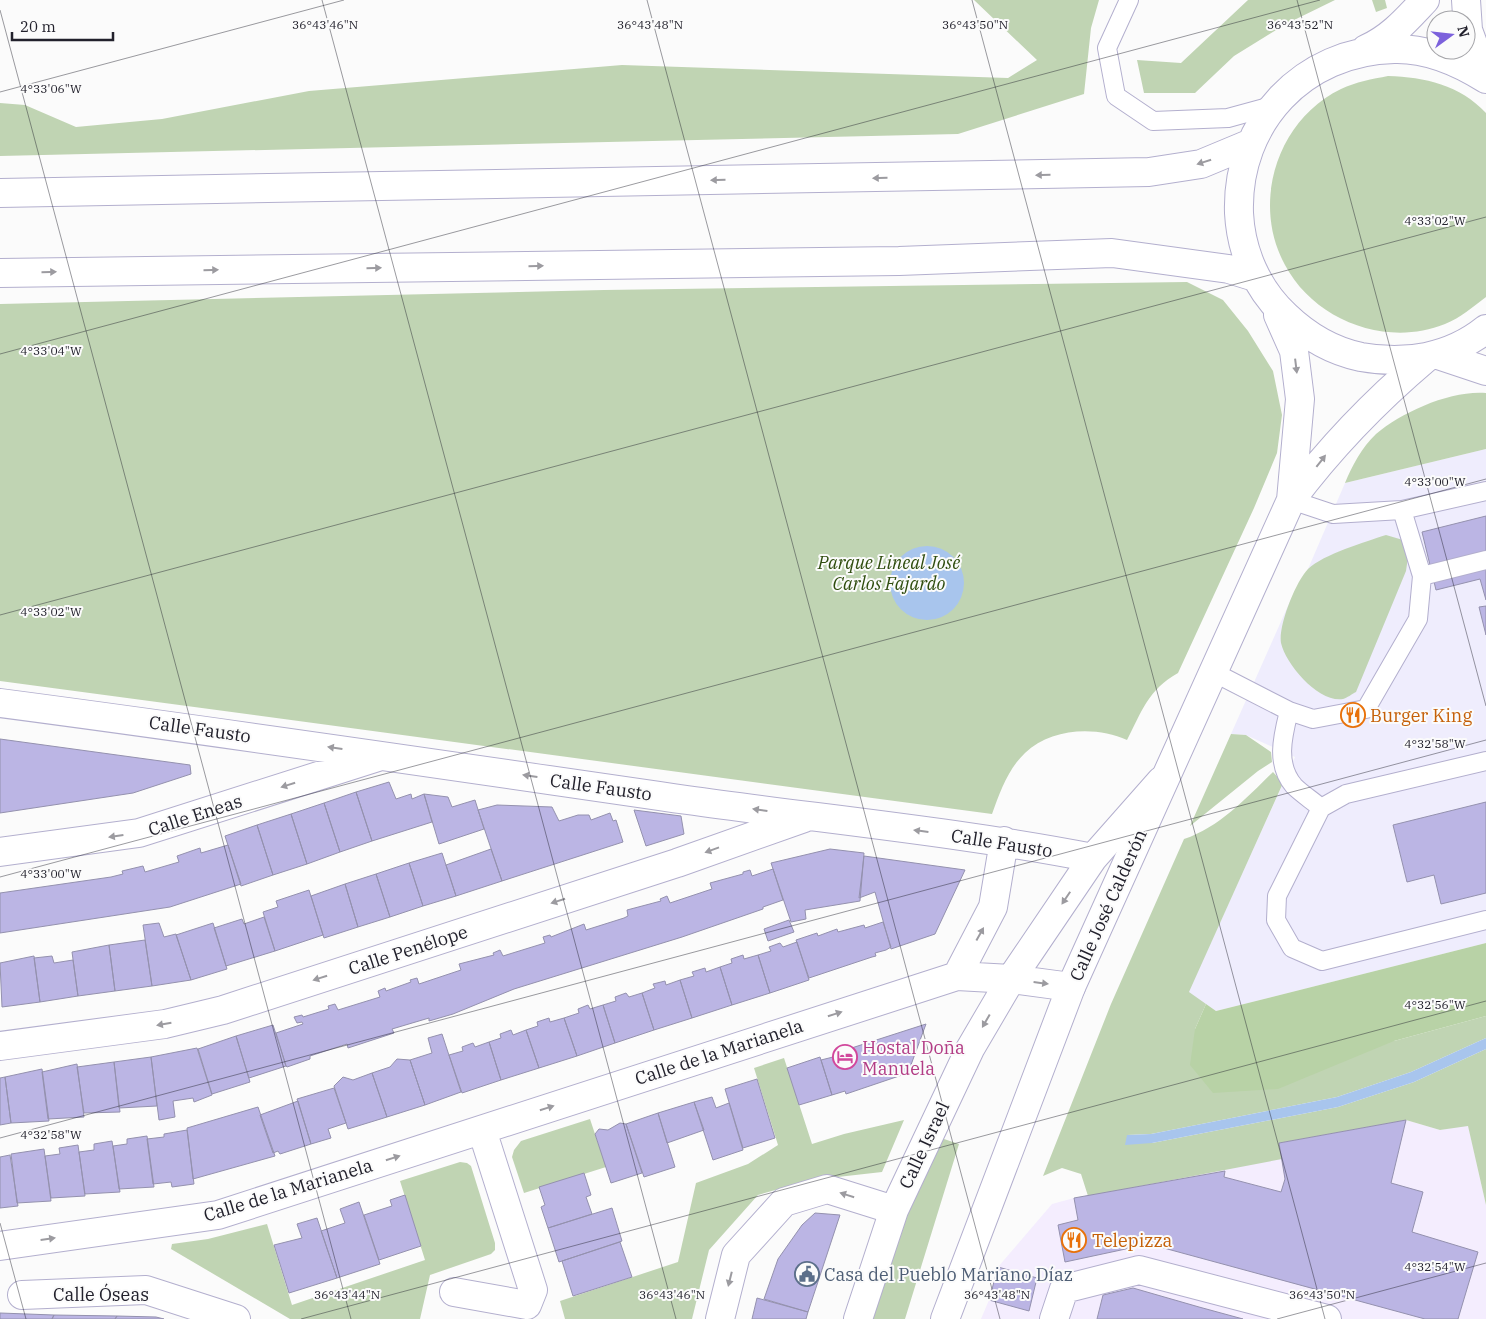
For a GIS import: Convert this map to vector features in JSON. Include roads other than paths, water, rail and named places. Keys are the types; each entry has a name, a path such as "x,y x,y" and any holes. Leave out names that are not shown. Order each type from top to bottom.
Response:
{"street":[{"path":"1425,0 1399,28 1378,43 1306,75 1272,106 1249,144 1238,188 1240,234 1255,277 1274,304 1305,334 1343,353 1384,361 1432,356 1474,339 1486,329"},
{"path":"1466,0 1468,30 1486,79"},
{"path":"1358,52 1396,48 1433,54 1461,64 1486,79"},
{"path":"0,193 1149,172 1202,164 1249,144"},
{"path":"0,273 899,261 1112,253 1230,269 1255,277"},
{"name":"Calle José Calderón","path":"1274,304 1294,351 1300,399 1291,500"},
{"path":"1432,356 1486,371"},
{"name":"Calle José Calderón","path":"945,1319 1070,987 1291,500 1344,433 1383,394 1432,356"},
{"name":"Calle Fausto","path":"0,703 384,755 807,817 1004,841 1093,858"},
{"name":"Calle Eneas","path":"0,852 139,833 384,755"},
{"path":"1093,858 1166,776"},
{"name":"Calle Penélope","path":"0,1046 165,1024 224,1010 677,863 807,817"},
{"path":"1004,841 993,907 956,976 1010,979 1070,987"},
{"name":"Calle Israel","path":"858,1319 894,1210 970,1049 1010,979 1093,858"},
{"name":"Calle de la Marianela","path":"0,1246 218,1215 956,976"},
{"path":"454,1292 527,1305 532,1290 482,1130"},
{"path":"720,1319 736,1255 784,1202 827,1189 894,1210"},
{"path":"1054,1319 1064,1289 1139,1270 1327,1319"},
{"name":"Calle Óseas","path":"22,1296 146,1290 236,1319"}],"lane":[{"path":"1129,0 1107,48 1116,96 1153,121 1228,118 1272,106"},
{"path":"1291,500 1333,514 1402,510 1486,491"},
{"path":"1214,672 1289,710 1313,719 1366,709 1418,619 1422,576 1402,510"},
{"path":"1422,576 1486,560"},
{"path":"1289,710 1281,744 1284,763 1293,785 1322,808"},
{"path":"1486,761 1346,794 1322,808 1277,896 1276,920 1292,948 1322,960 1486,920"}],"water":[{"path":"920,546 934,546 948,552 958,562 964,576 962,597 948,614 934,620 920,620 906,614 896,604 890,590 890,576 896,562 906,552"},
{"path":"1486,1038 1486,1049 1414,1082 1338,1107 1152,1143 1125,1145 1127,1135 1151,1134 1337,1097 1411,1072"}],"place":[{"name":"Burger King","path":"1353,715"},
{"name":"Hostal Doña Manuela","path":"845,1057"},
{"name":"Telepizza","path":"1074,1240"},
{"name":"Casa del Pueblo Mariano Díaz","path":"807,1274"}],"park label":[{"name":"Parque Lineal José Carlos Fajardo","path":"889,572"}]}
